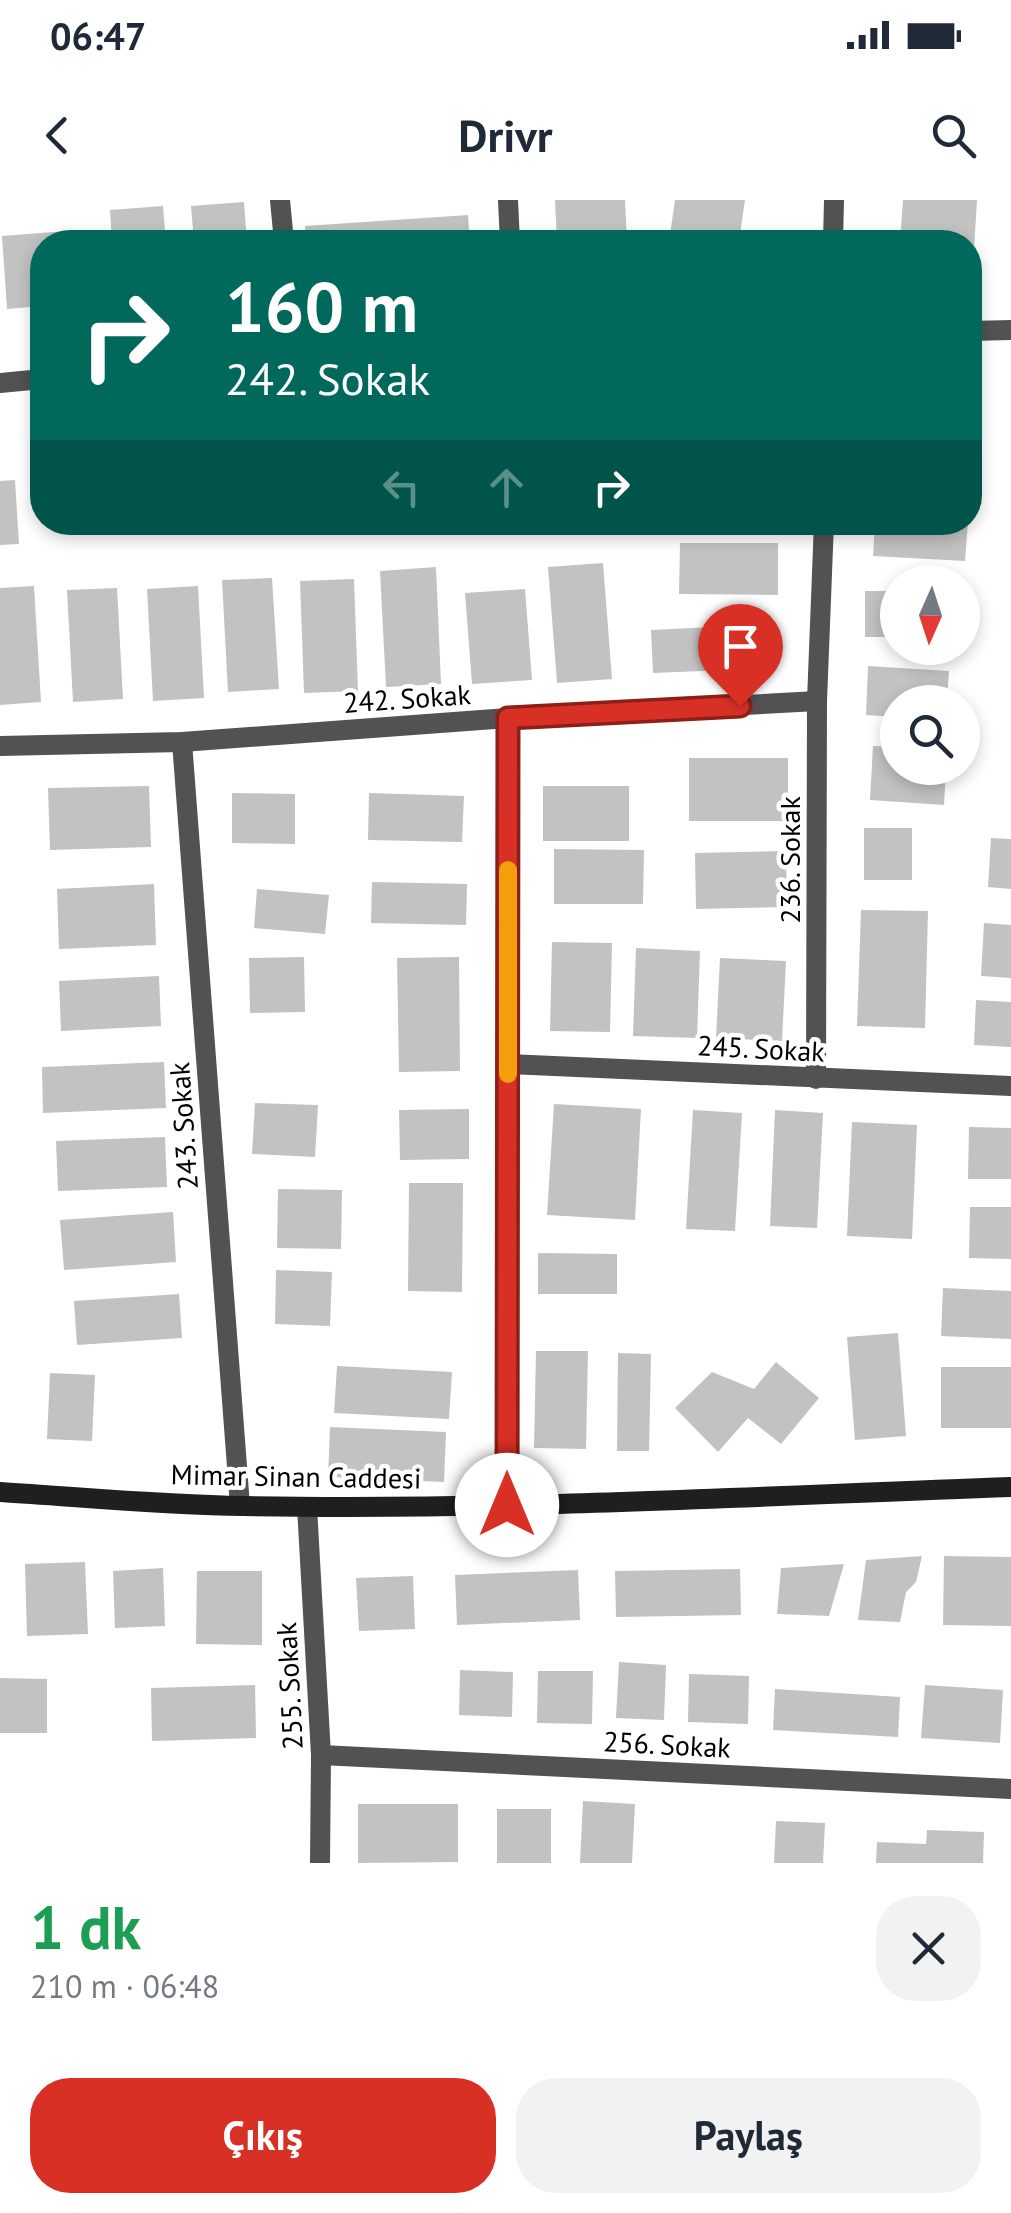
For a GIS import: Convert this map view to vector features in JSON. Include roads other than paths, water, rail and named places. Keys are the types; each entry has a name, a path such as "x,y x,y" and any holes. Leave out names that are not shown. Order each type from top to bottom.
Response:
{"main road":[{"name":"Mimar Sinan Caddesi","path":"0,1492 240,1506 307,1506 507,1505 1011,1487"}],"street":[{"path":"280,200 283,230"},
{"path":"508,200 509,230"},
{"path":"834,200 834,230"},
{"path":"982,331 1011,330"},
{"path":"0,383 30,380"},
{"name":"236. Sokak","path":"816,1079 818,701 824,535"},
{"name":"242. Sokak","path":"0,746 182,742 818,701"},
{"path":"507,1505 508,718"},
{"name":"243. Sokak","path":"182,742 240,1506"},
{"name":"245. Sokak","path":"508,1064 1011,1086"},
{"name":"255. Sokak","path":"307,1506 321,1755 320,1863"},
{"name":"256. Sokak","path":"321,1755 1011,1789"}]}
